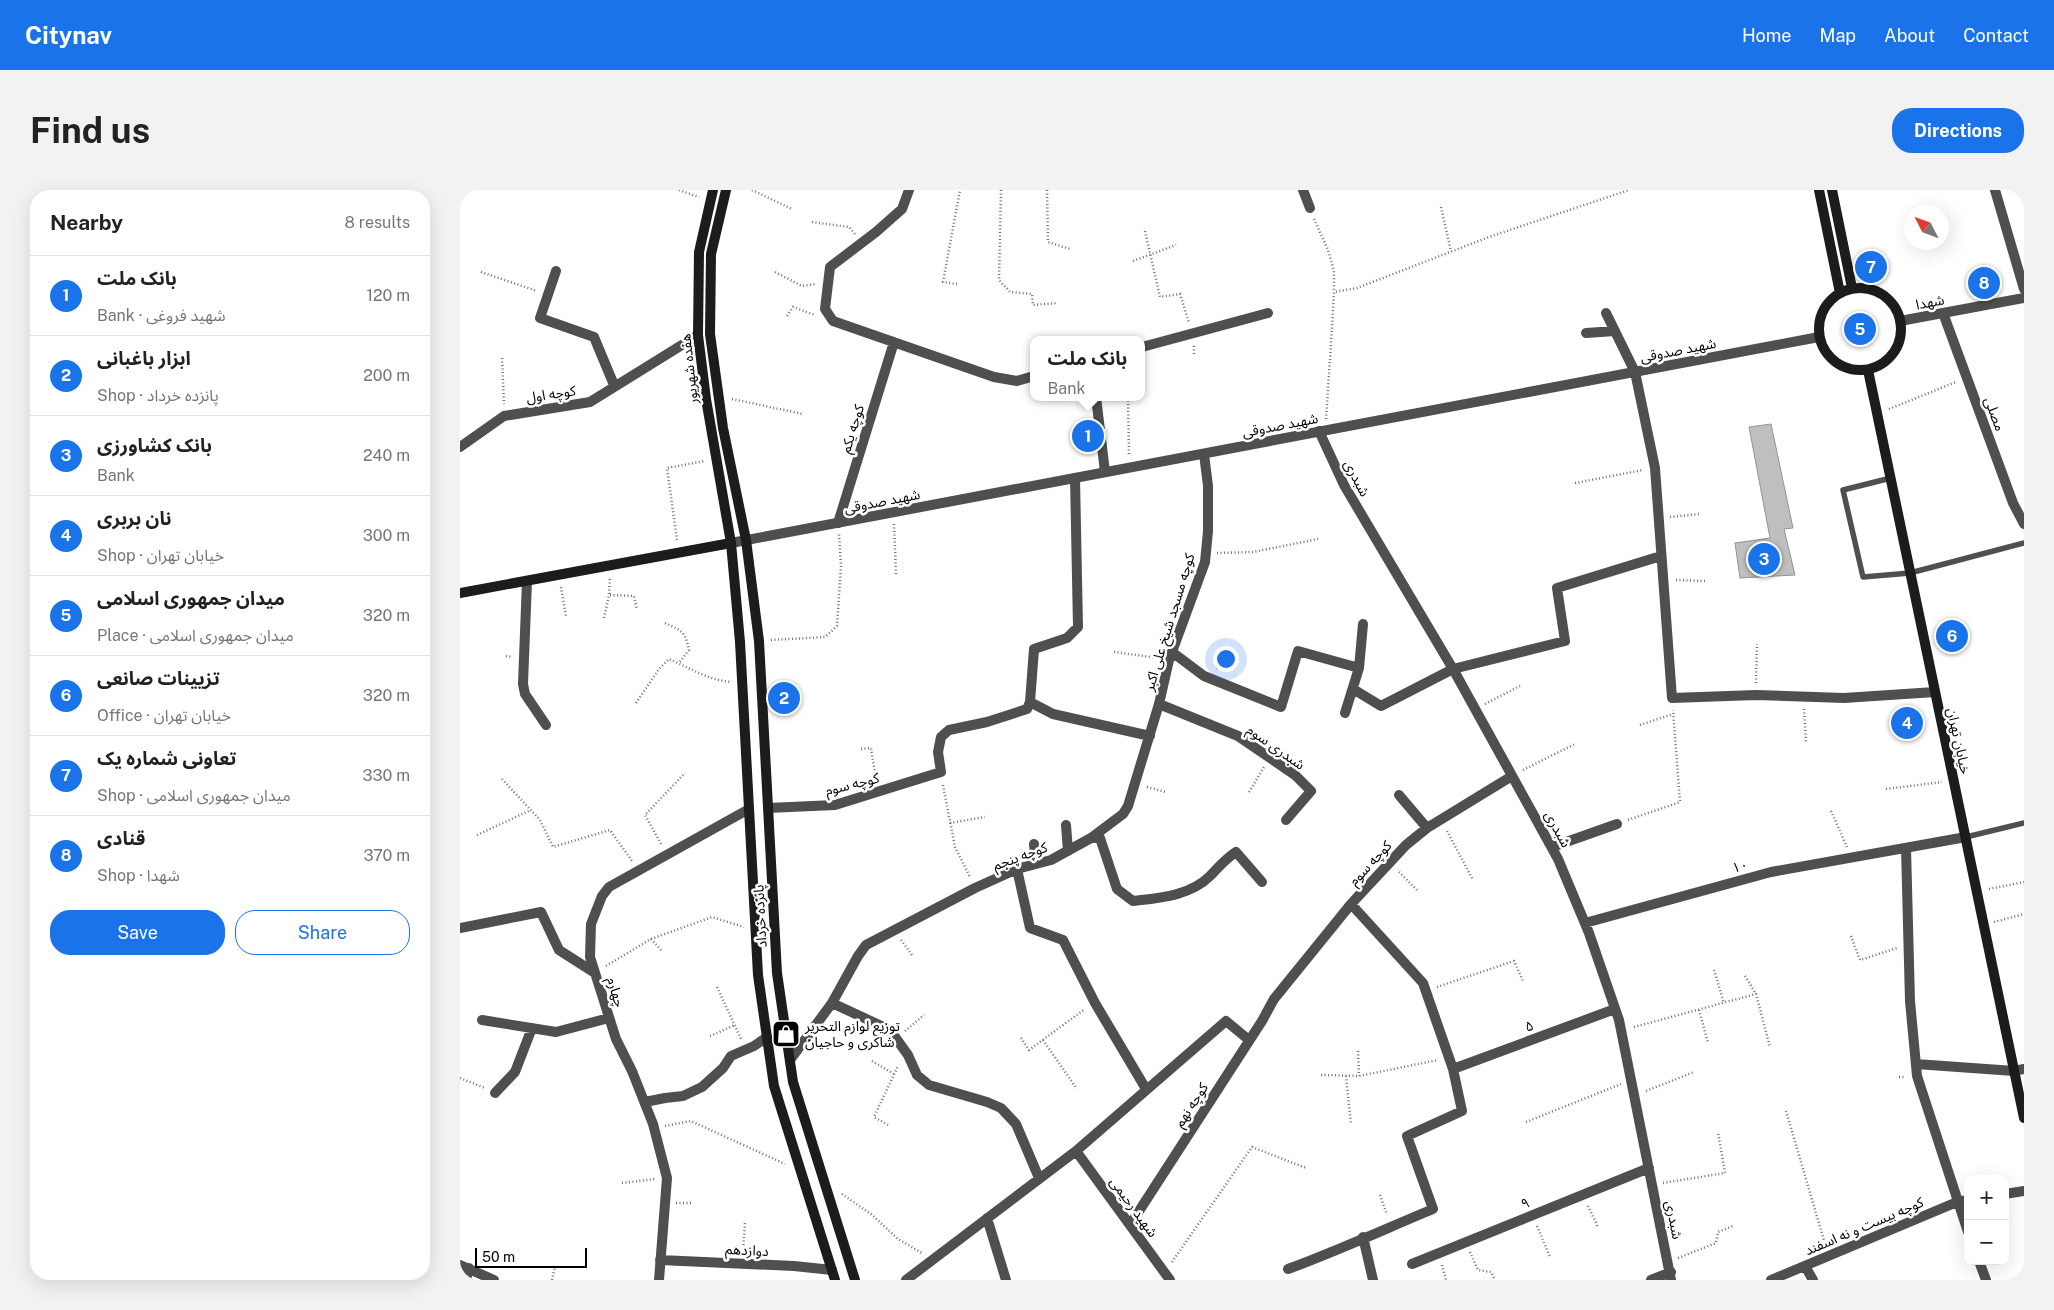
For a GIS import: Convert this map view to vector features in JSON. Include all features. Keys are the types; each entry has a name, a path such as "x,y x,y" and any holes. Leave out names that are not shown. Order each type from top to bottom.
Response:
{"main road":[{"name":"هفده شهریور","path":"726,190 711,254 710,334 718,397 746,540"},
{"path":"1819,190 1840,293"},
{"path":"1832,190 1852,288"},
{"name":"هفده شهریور","path":"712,195 699,252 698,335 702,376 731,544"},
{"path":"1852,288 1878,291 1889,298 1897,309 1900,321 1902,334 1898,347 1886,362 1868,370 1855,371 1842,367 1832,360 1824,349 1819,337 1819,324 1823,312 1830,301 1840,293 1852,288"},
{"name":"خیابان تهران","path":"1868,370 1984,924 2019,1070 2024,1118"},
{"name":"پانزده خرداد","path":"746,540 759,641 777,973 793,1082 855,1280"},
{"path":"460,593 731,544"},
{"name":"پانزده خرداد","path":"731,544 742,682 758,975 774,1086 833,1275"},
{"path":"749,809 768,808"}],"street":[{"path":"909,190 902,209 830,267 825,309 833,321 994,377 1017,381 1030,377"},
{"path":"1302,190 1310,208"},
{"path":"1995,190 2024,289"},
{"path":"556,271 540,318 594,338 614,385"},
{"name":"شهدا","path":"1900,321 2024,298"},
{"path":"1145,346 1268,313"},
{"path":"1606,313 1635,372 1654,468 1672,698 1756,695 1844,698 1935,692"},
{"name":"مصلی","path":"1943,313 2013,503 2024,524"},
{"path":"1586,333 1615,331"},
{"name":"کوچه اول","path":"460,447 504,416 590,402 614,385 698,335"},
{"name":"شهید صدوقی","path":"731,544 1819,337"},
{"name":"کوچه یکم","path":"838,523 894,342"},
{"path":"1096,401 1105,472"},
{"name":"شبدری","path":"1323,431 1344,485 1453,669 1552,847 1585,924 1622,1030 1671,1276"},
{"name":"کوچه مسجد شیخ علی اکبر","path":"1091,838 1123,814 1128,806 1136,785 1171,656 1202,571 1206,554 1208,486 1204,454"},
{"path":"941,772 938,752 941,737 949,730 987,722 1026,709 1030,702 1034,649 1067,638 1078,627 1074,478"},
{"path":"1353,689 1381,706 1453,669 1565,641 1557,588 1661,556"},
{"path":"527,581 523,684 525,694 546,725"},
{"path":"1346,713 1359,668 1362,624"},
{"path":"1171,656 1204,676 1282,707 1298,651 1359,668"},
{"path":"1030,702 1053,714 1150,736"},
{"name":"شبدری سوم","path":"1159,704 1238,736 1294,775 1311,791 1286,820"},
{"name":"کوچه سوم","path":"768,808 835,805 941,772"},
{"name":"کوچه سوم","path":"1274,999 1351,904 1406,845 1427,828 1512,776"},
{"path":"1399,795 1427,828"},
{"name":"چهارم","path":"659,1280 667,1178 645,1102 632,1070 616,1039 590,957 591,924 602,896 609,887 749,809"},
{"path":"1552,847 1617,824"},
{"path":"1066,825 1068,851"},
{"name":"۱۰","path":"1585,924 1771,872 1966,837"},
{"path":"1091,838 1100,838 1117,889 1133,900 1164,897 1196,887 1210,876 1224,859 1236,852 1262,882"},
{"name":"کوچه پنجم","path":"790,1060 832,1004 866,945 975,888 1017,869 1051,860 1091,838"},
{"path":"1034,844 1036,864"},
{"path":"1906,848 1910,1001 1917,1076 1964,1221"},
{"path":"1017,869 1030,928 1063,940 1095,1003 1146,1089"},
{"path":"1288,1268 1323,1256 1363,1237 1433,1210 1407,1136 1462,1111 1453,1069 1422,983 1351,904"},
{"path":"460,928 541,912 559,950 595,973"},
{"name":"کوچه نهم","path":"1130,1225 1250,1040 1274,999"},
{"path":"832,1004 890,1030 905,1051 917,1076 928,1085 987,1102 1001,1108 1016,1124 1039,1178"},
{"name":"۵","path":"1453,1069 1615,1009"},
{"path":"482,1020 556,1032 609,1018"},
{"path":"906,1280 1076,1151 1226,1021 1250,1040"},
{"path":"495,1093 515,1072 532,1028"},
{"path":"645,1102 683,1096 702,1087 723,1068 730,1056 767,1037"},
{"path":"1916,1064 2019,1070"},
{"name":"شهید رحیمی","path":"1076,1151 1167,1276"},
{"name":"۹","path":"1412,1264 1649,1168"},
{"path":"2009,1193 2024,1191"},
{"name":"کوچه بیست و نه اسفند","path":"1771,1280 1964,1201"},
{"path":"987,1218 1006,1280"},
{"path":"1363,1237 1373,1280"},
{"name":"دوازدهم","path":"660,1260 742,1263 833,1275"},
{"path":"1980,1265 1986,1280"},
{"path":"464,1266 466,1280"},
{"path":"464,1266 494,1280"},
{"path":"1805,1266 1812,1280"},
{"path":"1651,1280 1671,1276"}],"lane":[{"path":"1891,478 1843,490 1863,577 1910,573 2024,543"},
{"path":"1966,837 2024,824"}],"path":[{"path":"678,190 712,195"},
{"path":"752,190 792,209"},
{"path":"957,284 943,282 960,190"},
{"path":"1001,190 999,280 1010,292 1032,294 1033,305 1057,303"},
{"path":"1047,190 1048,242 1070,249"},
{"path":"1334,292 1357,288 1451,251 1629,190"},
{"path":"1442,207 1451,251"},
{"path":"1310,208 1328,250 1334,271 1330,360 1323,431"},
{"path":"812,222 849,227 862,243"},
{"path":"1145,231 1160,297 1180,294 1193,333 1194,354"},
{"path":"1133,261 1176,245"},
{"path":"481,272 548,295"},
{"path":"775,272 802,286 828,284"},
{"path":"787,316 793,307 833,321"},
{"path":"502,358 504,416"},
{"path":"1877,414 1967,378"},
{"path":"718,397 803,414"},
{"path":"1128,401 1129,468"},
{"path":"679,553 667,468 717,459"},
{"path":"1575,483 1654,468"},
{"path":"893,512 896,574"},
{"path":"1658,518 1699,514"},
{"path":"759,641 825,637 837,626 841,566 838,523"},
{"path":"1206,554 1253,552 1318,539"},
{"path":"604,618 609,595 610,566"},
{"path":"560,575 566,617"},
{"path":"1663,579 1705,581"},
{"path":"609,595 634,596 637,610"},
{"path":"664,623 681,630 686,638 689,650 679,663"},
{"path":"1756,695 1757,644"},
{"path":"1213,680 1224,649"},
{"path":"1114,652 1171,656"},
{"path":"636,704 659,669 669,659 698,674 722,681 742,682"},
{"path":"1475,709 1520,686"},
{"path":"1617,824 1680,802 1672,698"},
{"path":"1804,698 1806,742"},
{"path":"1640,725 1674,714"},
{"path":"1512,776 1575,744"},
{"path":"861,750 871,748 878,793"},
{"path":"1249,792 1270,758"},
{"path":"941,772 955,846 975,888"},
{"path":"667,854 645,814 685,773"},
{"path":"502,779 540,820 553,847 610,830 638,870"},
{"path":"1886,789 1954,780"},
{"path":"1136,785 1166,792"},
{"path":"476,835 531,810"},
{"path":"1831,811 1851,858"},
{"path":"950,823 985,817"},
{"path":"1441,820 1473,880"},
{"path":"1390,862 1417,890"},
{"path":"1977,891 2024,882"},
{"path":"1984,924 2024,914"},
{"path":"595,973 651,939 712,917 755,931"},
{"path":"894,930 912,955"},
{"path":"1851,936 1860,960 1908,944"},
{"path":"651,939 662,951"},
{"path":"1425,990 1514,961 1523,981"},
{"path":"1714,970 1724,1003"},
{"path":"1745,976 1756,994 1770,1047"},
{"path":"717,987 746,1049"},
{"path":"1622,1030 1756,994"},
{"path":"1021,1038 1029,1050 1095,1003"},
{"path":"1699,1010 1708,1043"},
{"path":"896,1038 924,1015"},
{"path":"710,1036 735,1025"},
{"path":"1043,1040 1078,1089"},
{"path":"888,1125 874,1117 905,1051"},
{"path":"1358,1051 1359,1076"},
{"path":"1321,1075 1359,1076 1449,1057"},
{"path":"872,1062 894,1074"},
{"path":"1635,1096 1694,1072"},
{"path":"1346,1076 1352,1124"},
{"path":"460,1078 495,1093"},
{"path":"1526,1122 1631,1080"},
{"path":"1786,1111 1829,1256"},
{"path":"654,1128 691,1121 800,1170"},
{"path":"1653,1185 1725,1173 1718,1132"},
{"path":"1167,1276 1252,1147 1306,1168"},
{"path":"622,1183 667,1178"},
{"path":"840,1192 871,1214 898,1239 933,1259"},
{"path":"1380,1195 1391,1226"},
{"path":"1583,1195 1598,1227"},
{"path":"1533,1215 1550,1257"},
{"path":"742,1263 745,1223"},
{"path":"1668,1261 1716,1243 1718,1232 1733,1226"},
{"path":"1466,1242 1478,1270 1491,1272 1495,1280"},
{"path":"552,1280 555,1266"}],"building":[{"path":"1771,424 1793,528 1784,529 1795,575 1740,578 1735,543 1770,538 1749,427"}],"place":[{"name":"تعاونی شماره یک","path":"1871,267"},
{"name":"قنادی","path":"1984,283"},
{"name":"میدان جمهوری اسلامی","path":"1860,329"},
{"name":"بانک ملت","path":"1088,436"},
{"name":"بانک کشاورزی","path":"1764,559"},
{"name":"تزیینات صانعی","path":"1952,636"},
{"name":"ابزار باغبانی","path":"784,698"},
{"name":"نان بربری","path":"1907,723"},
{"name":"توزیع لوازم التحریر شاکری و حاجیان","path":"786,1034"}]}
